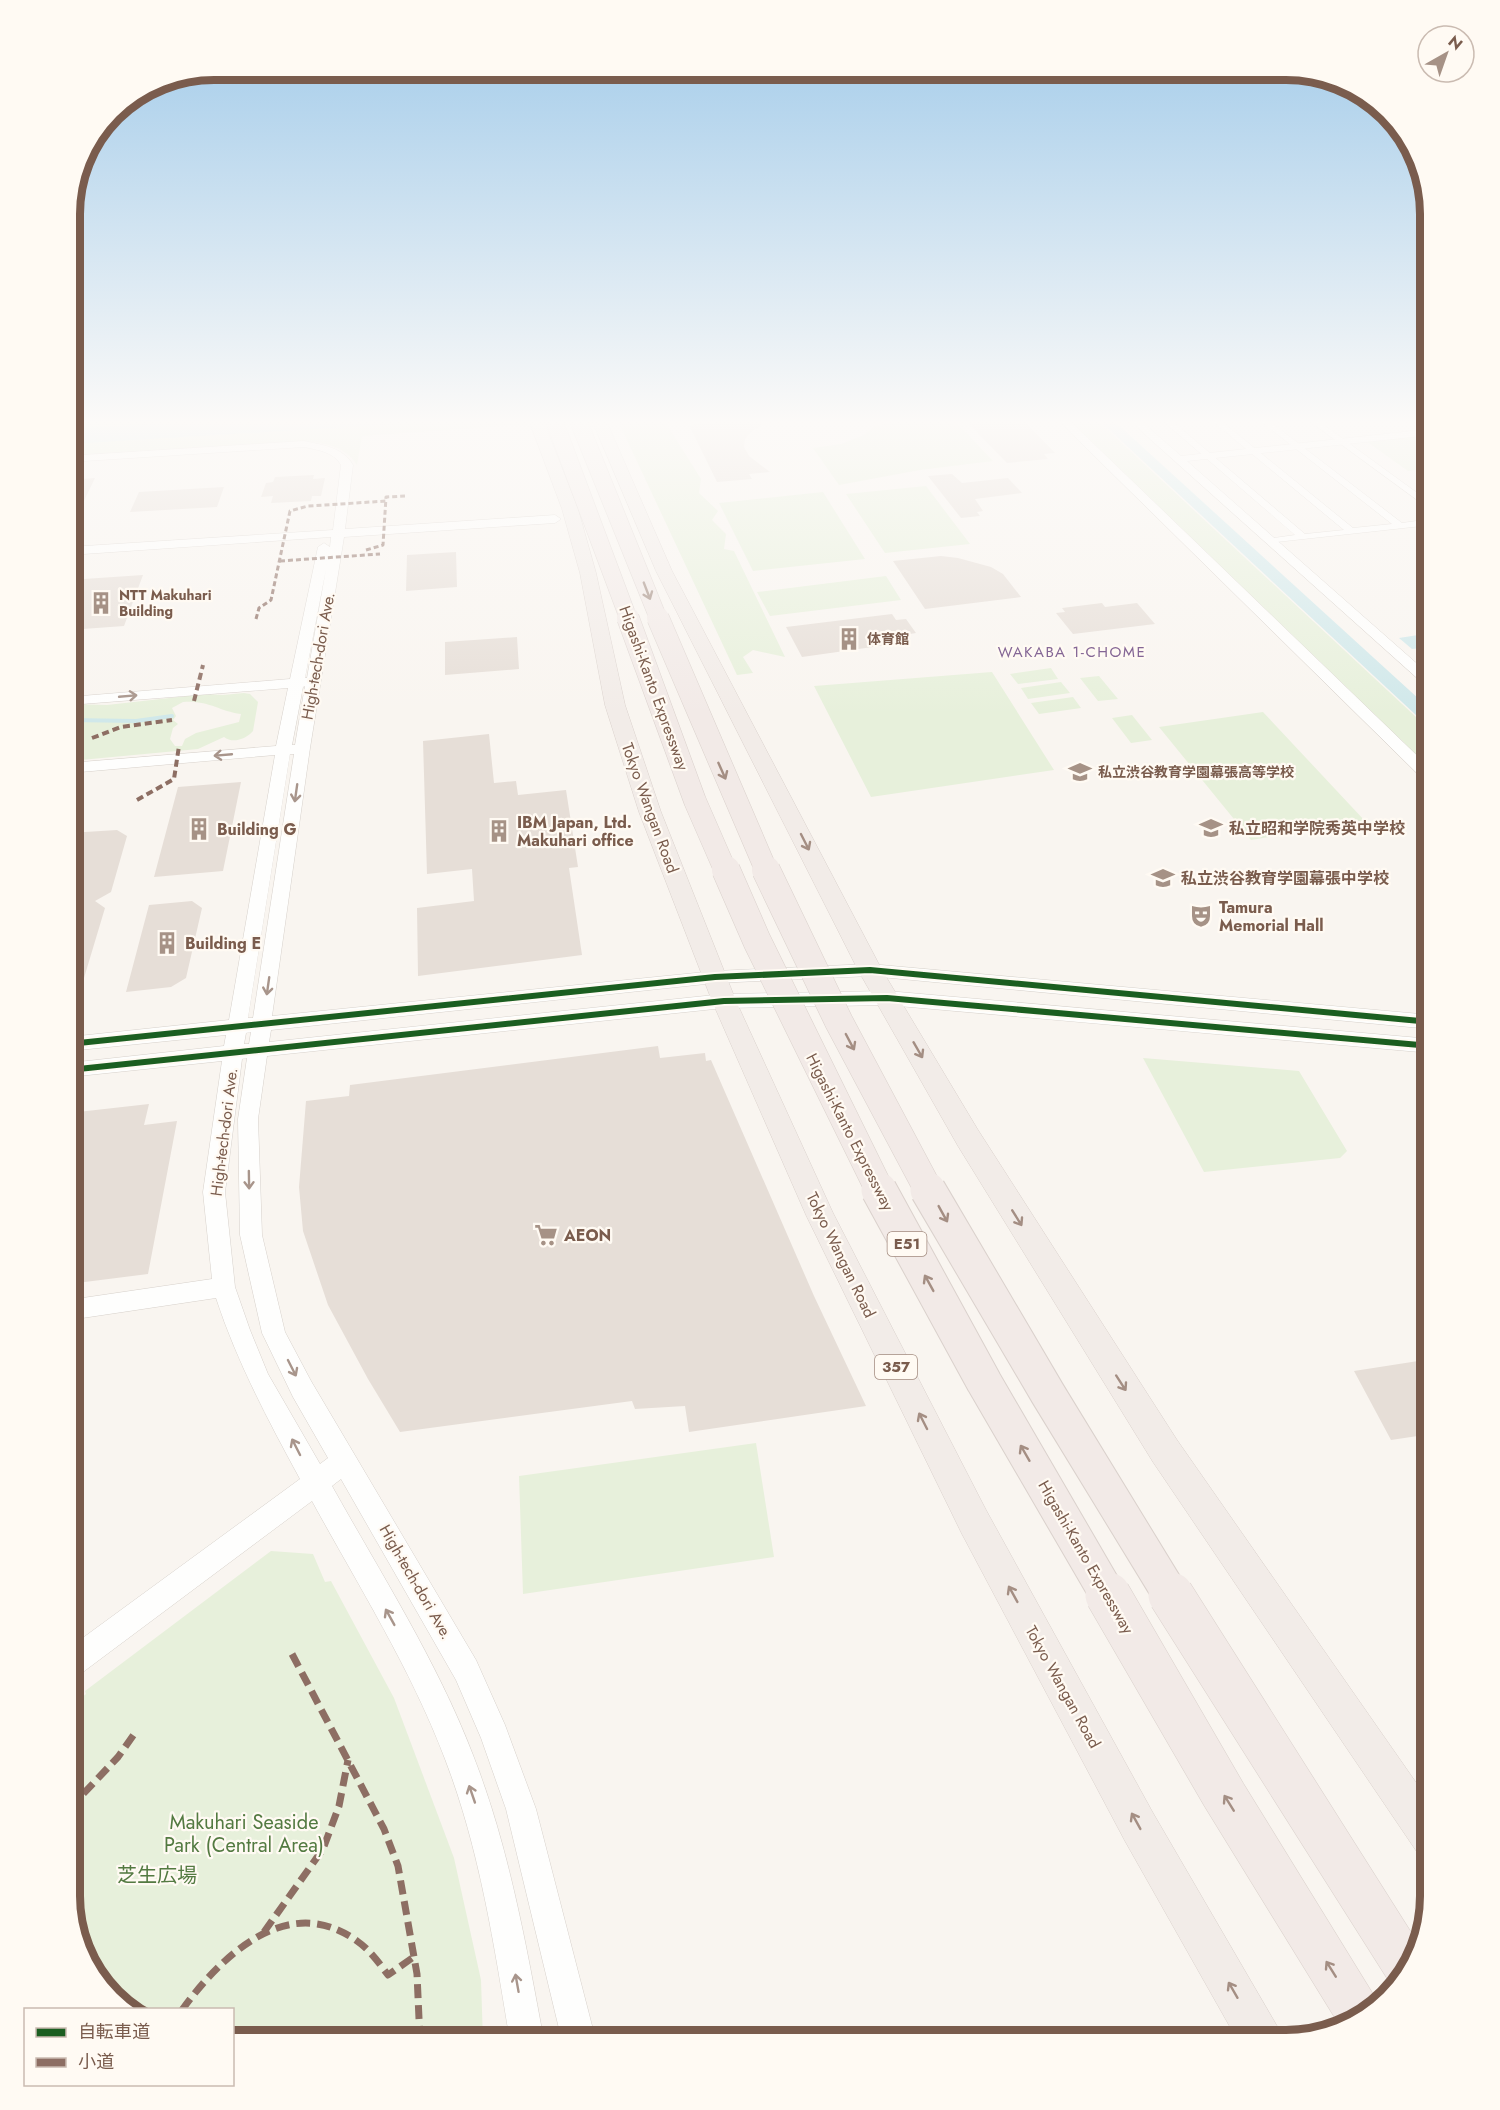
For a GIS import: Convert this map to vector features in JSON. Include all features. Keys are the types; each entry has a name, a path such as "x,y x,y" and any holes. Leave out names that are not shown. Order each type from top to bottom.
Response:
{"highway":[{"name":"Tokyo Wangan Road","path":"573,518 588,573 608,673 628,748 650,812 719,989 819,1215 997,1564 1139,1827 1256,2030"},
{"name":"Higashi-Kanto Expressway","path":"592,518 695,801 757,941 903,1237 984,1383 1224,1795 1357,2010"},
{"name":"Higashi-Kanto Expressway","path":"620,518 700,720 754,843 839,1023 967,1257 1049,1396 1282,1773 1403,1962"},
{"path":"641,518 664,571 709,660 870,970 986,1167 1165,1452 1420,1822"},
{"path":"658,518 791,815"},
{"name":"357","path":"574,587 597,661 608,673"}],"street":[{"name":"High-tech-dori Ave.","path":"334,518 222,1120 214,1192 224,1287 238,1330 259,1380 426,1681 459,1756 483,1826 500,1891 525,2030"},
{"path":"1165,518 1420,767"},
{"path":"1245,518 1420,673"},
{"path":"1281,518 1303,537"},
{"path":"1336,518 1351,531"},
{"path":"1392,518 1400,525"},
{"path":"80,542 555,520"},
{"path":"1270,541 1420,523"},
{"path":"80,550 333,530"},
{"path":"80,700 304,682"},
{"path":"80,767 292,749"},
{"name":"High-tech-dori Ave.","path":"292,749 262,1024 248,1119 251,1235 261,1282 274,1333 302,1389 466,1670 495,1735 521,1809 533,1852 576,2030"},
{"path":"80,1070 234,1053 870,970 1420,1022"},
{"path":"80,1043 262,1024 719,989 887,998 1420,1045"},
{"path":"80,1308 224,1287"},
{"path":"80,1657 345,1461"}],"green space":[{"path":"664,518 713,518 726,534 724,549 734,551 785,657 753,650 743,657 753,673 737,675"},
{"path":"727,518 840,518 865,559 753,571"},
{"path":"862,518 951,518 970,544 885,553"},
{"path":"1170,518 1203,518 1420,721 1420,761"},
{"path":"886,576 901,600 770,616 757,592"},
{"path":"1051,668 1058,679 1018,684 1010,674"},
{"path":"992,672 1054,770 871,797 814,686"},
{"path":"1099,676 1118,699 1098,701 1080,678"},
{"path":"1061,682 1070,693 1028,699 1021,688"},
{"path":"205,694 250,694 258,702 253,731 243,738 231,740 224,737 198,749 80,760 80,704 107,705","holes":["183,702 207,704 241,714 239,722 196,733 185,739 182,746 175,746 170,739 173,728 178,724 173,720 176,716 172,708"]},
{"path":"1073,697 1081,708 1039,714 1031,703"},
{"path":"1263,712 1365,821 1251,840 1159,727"},
{"path":"1132,715 1152,740 1131,743 1112,718"},
{"path":"1143,1058 1299,1071 1347,1151 1340,1158 1204,1172"},
{"path":"756,1443 774,1557 523,1594 519,1476"},
{"name":"Makuhari Seaside Park (Central Area)","path":"271,1551 313,1554 325,1582 331,1581 394,1698 454,1858 481,1980 483,2030 234,2030 234,2008 139,2008 125,1997 97,1963 84,1931 81,1914 80,1699 86,1694 85,1691"}],"water":[{"path":"1205,518 1221,518 1420,700 1420,719"},
{"path":"1420,635 1420,648 1412,649 1399,638"}],"building":[{"path":"456,552 457,587 406,591 407,555"},
{"path":"941,556 991,567 1003,574 1021,597 925,609 893,561"},
{"name":"NTT Makuhari Building","path":"143,575 124,626 80,629 80,579"},
{"path":"1102,603 1105,607 1137,603 1155,624 1073,634 1056,613 1065,612 1062,608"},
{"name":"体育館","path":"892,614 896,620 906,619 916,633 904,635 908,642 802,657 786,627"},
{"path":"517,637 519,669 445,675 445,642"},
{"name":"IBM Japan, Ltd. Makuhari office","path":"489,734 494,783 516,781 518,795 566,790 578,867 569,868 582,955 418,976 417,908 474,901 472,869 427,874 423,741"},
{"name":"Building G","path":"241,782 223,871 154,877 178,787"},
{"path":"117,830 127,836 111,892 95,901 105,908 80,989 80,832"},
{"name":"Building E","path":"192,901 202,908 186,978 171,987 126,992 149,905"},
{"name":"AEON","path":"658,1046 660,1058 705,1053 706,1061 711,1060 814,1296 866,1406 689,1432 685,1406 635,1409 632,1401 400,1432 328,1305 303,1231 299,1187 306,1101 349,1096 350,1085"},
{"path":"149,1104 144,1125 177,1121 148,1274 80,1283 80,1112"},
{"path":"1420,1361 1420,1436 1391,1440 1354,1371"}],"waterway":[{"path":"80,720 136,721 172,716"}],"marked path":[{"path":"256,619 259,608 271,600 288,518"},
{"path":"366,550 383,545 385,518"},
{"path":"280,561 380,554"},
{"path":"194,701 203,665"},
{"path":"92,738 121,727 172,720"},
{"path":"137,800 174,779 179,746"},
{"path":"292,1654 384,1829 398,1866 417,1974 420,2030"},
{"path":"80,1797 118,1757 135,1733"},
{"path":"264,1932 323,1849 339,1806 348,1760"},
{"path":"183,2008 197,1989 234,1951 278,1927 302,1924 327,1927 353,1938 363,1945 388,1975 415,1956"}],"cycle path":[{"path":"80,1043 715,977 870,970 1420,1021"},
{"path":"80,1069 724,1001 887,998 1420,1045"}],"place":[{"name":"NTT Makuhari Building","path":"101,603"},
{"name":"体育館","path":"849,639"},
{"name":"私立渋谷教育学園幕張高等学校","path":"1080,772"},
{"name":"私立昭和学院秀英中学校","path":"1211,828"},
{"name":"Building G","path":"199,829"},
{"name":"IBM Japan, Ltd. Makuhari office","path":"499,831"},
{"name":"私立渋谷教育学園幕張中学校","path":"1163,878"},
{"name":"Tamura Memorial Hall","path":"1201,916"},
{"name":"Building E","path":"167,943"},
{"name":"AEON","path":"546,1235"}],"district":[{"name":"WAKABA 1-CHOME","path":"1072,652"}],"park label":[{"name":"芝生広場","path":"157,1875"}]}
